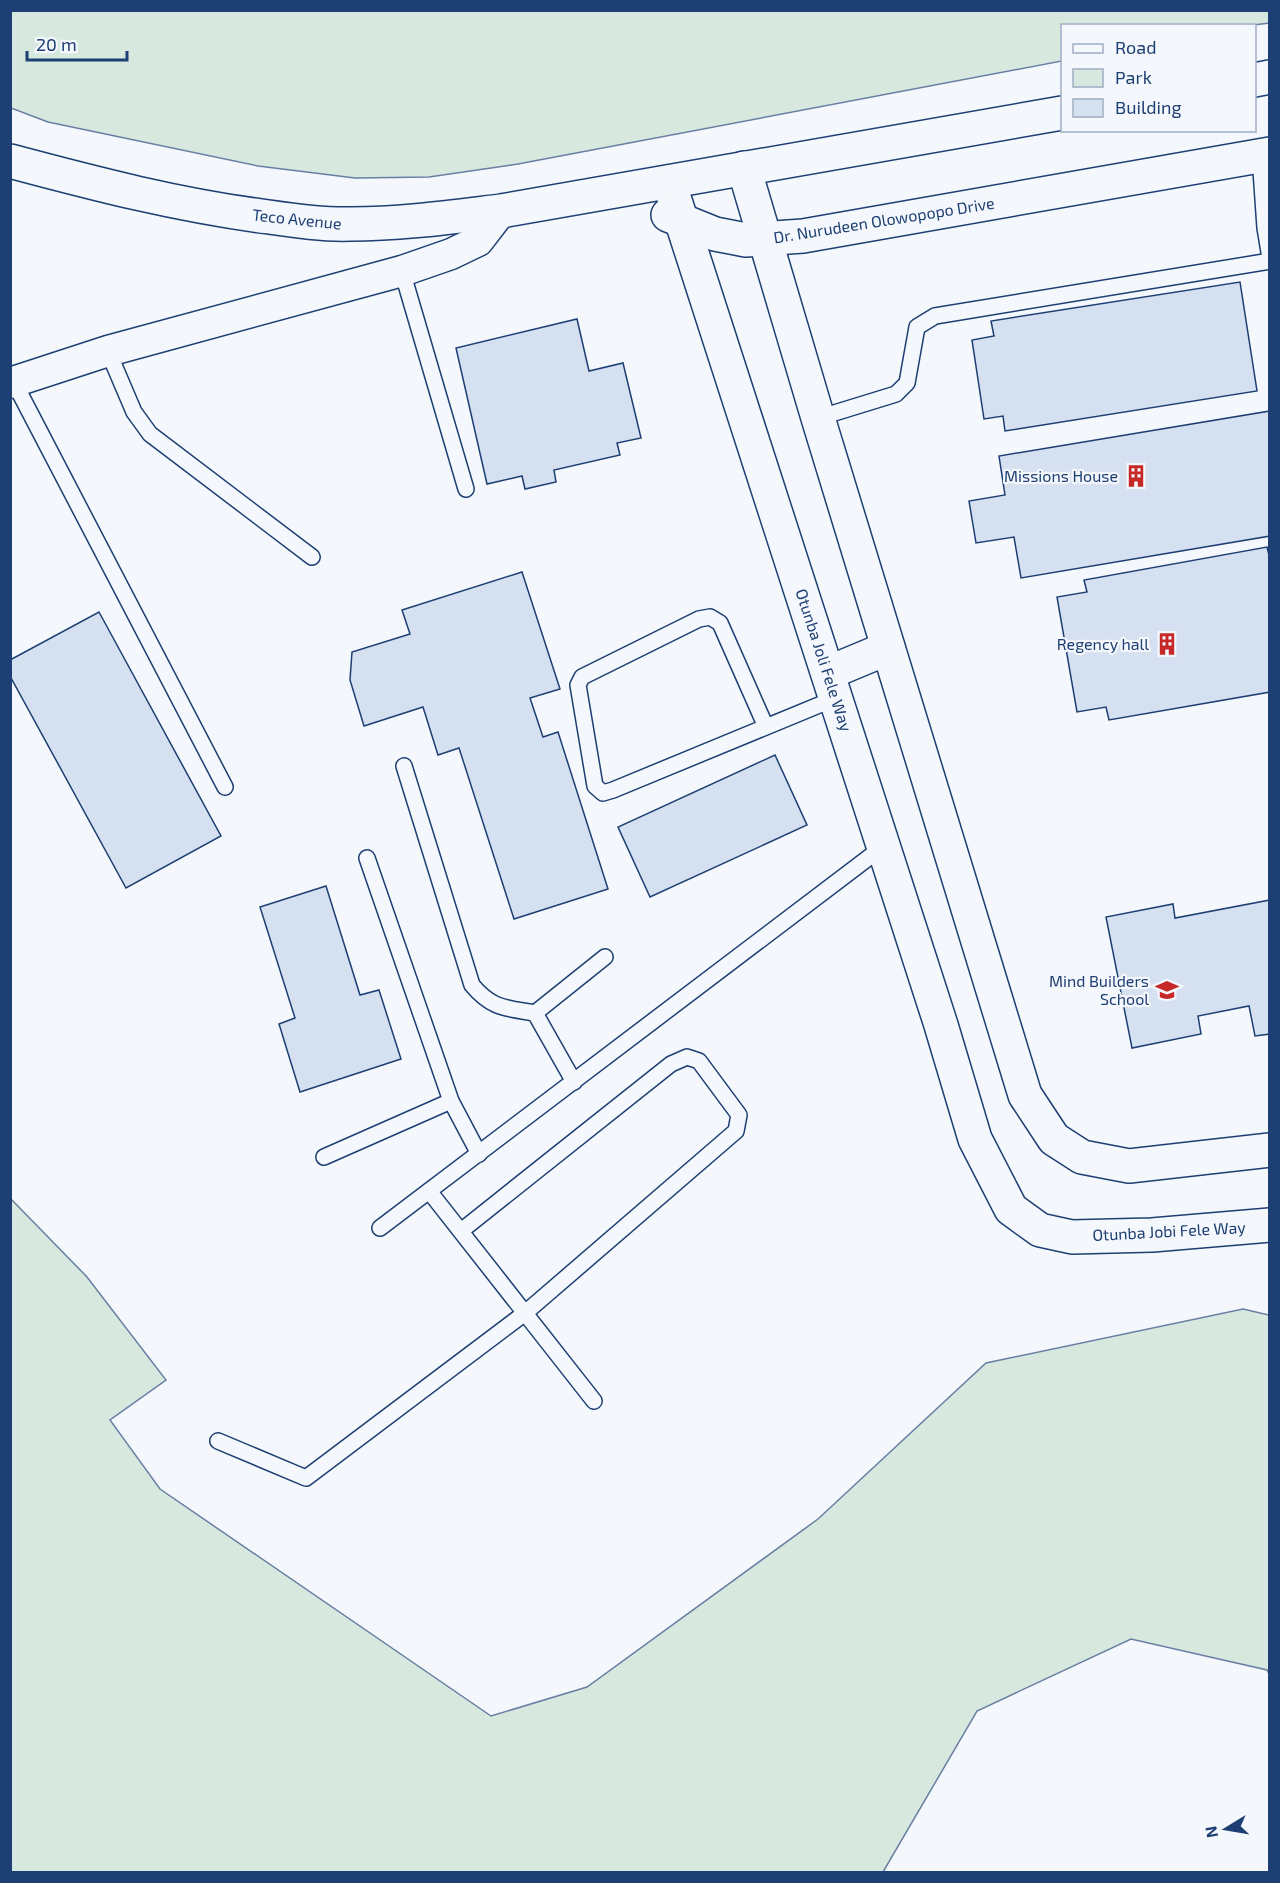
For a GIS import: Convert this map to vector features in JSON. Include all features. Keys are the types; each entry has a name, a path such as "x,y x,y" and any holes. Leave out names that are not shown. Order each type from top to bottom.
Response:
{"street":[{"path":"588,196 1061,113"},
{"name":"Dr. Nurudeen Olowopopo Drive","path":"588,196 616,198 649,206 715,234 746,240 764,239 803,236 1265,155"},
{"name":"Teco Avenue","path":"10,161 101,186 215,211 350,225 414,221 588,196"},
{"path":"744,168 818,418 1026,1095 1054,1139 1082,1157 1129,1166 1269,1150"},
{"name":"Otunba Joli Fele Way","path":"669,182 884,846 975,1139"},
{"path":"12,383 108,351 402,271 451,254 478,241 501,210"},
{"path":"832,685 888,648"},
{"name":"Otunba Jobi Fele Way","path":"975,1139 1011,1209 1040,1230 1072,1237 1152,1235 1269,1225"}],"lane":[{"path":"818,418 896,394 907,383 917,327 934,316 1269,260 1265,228 1265,155"},
{"path":"402,271 466,489"},
{"path":"108,351 134,412 150,434 312,557"},
{"path":"12,383 225,787"},
{"path":"766,727 720,623 710,617 699,619 582,677 578,685 595,786 603,793 766,727 832,685"},
{"path":"404,766 472,985 484,999 498,1006 535,1013 605,957"},
{"path":"380,1228 884,846"},
{"path":"367,858 451,1101 479,1154"},
{"path":"535,1013 574,1082"},
{"path":"218,1441 306,1478 525,1313 736,1131 739,1114 699,1061 687,1057 671,1064 461,1231"},
{"path":"324,1158 451,1101"},
{"path":"429,1191 594,1401"}],"green space":[{"path":"1269,10 1269,23 1061,24 1061,61 518,164 429,177 355,178 258,166 48,122 11,108 11,11"},
{"path":"10,1198 87,1277 166,1380 110,1420 160,1489 491,1716 587,1687 818,1519 986,1363 1243,1309 1269,1315 1269,1674 1267,1670 1131,1639 977,1711 883,1872 11,1872"}],"building":[{"path":"1240,282 1257,391 1005,431 1003,416 984,419 972,340 994,336 991,321"},
{"path":"577,319 589,371 623,363 641,438 617,443 620,455 554,470 556,482 525,489 522,476 487,484 456,348"},
{"name":"Missions House","path":"1270,411 1270,536 1021,578 1014,537 976,543 969,501 1005,495 999,456"},
{"name":"Regency hall","path":"1267,547 1270,559 1270,692 1109,720 1106,707 1077,712 1057,597 1087,592 1084,580"},
{"path":"522,572 560,689 530,698 543,737 558,732 608,889 514,919 459,748 438,755 423,707 364,726 350,680 352,652 410,634 402,610"},
{"path":"99,612 221,836 126,888 10,676 10,660"},
{"path":"775,755 807,825 650,897 618,827"},
{"path":"326,886 360,995 379,990 401,1059 300,1092 279,1024 295,1018 260,907"},
{"path":"1270,900 1270,1034 1255,1036 1249,1006 1198,1016 1201,1034 1132,1048 1106,917 1173,904 1175,918"}],"place":[{"name":"Missions House","path":"1136,476"},
{"name":"Regency hall","path":"1167,644"},
{"name":"Mind Builders School","path":"1167,990"}]}
